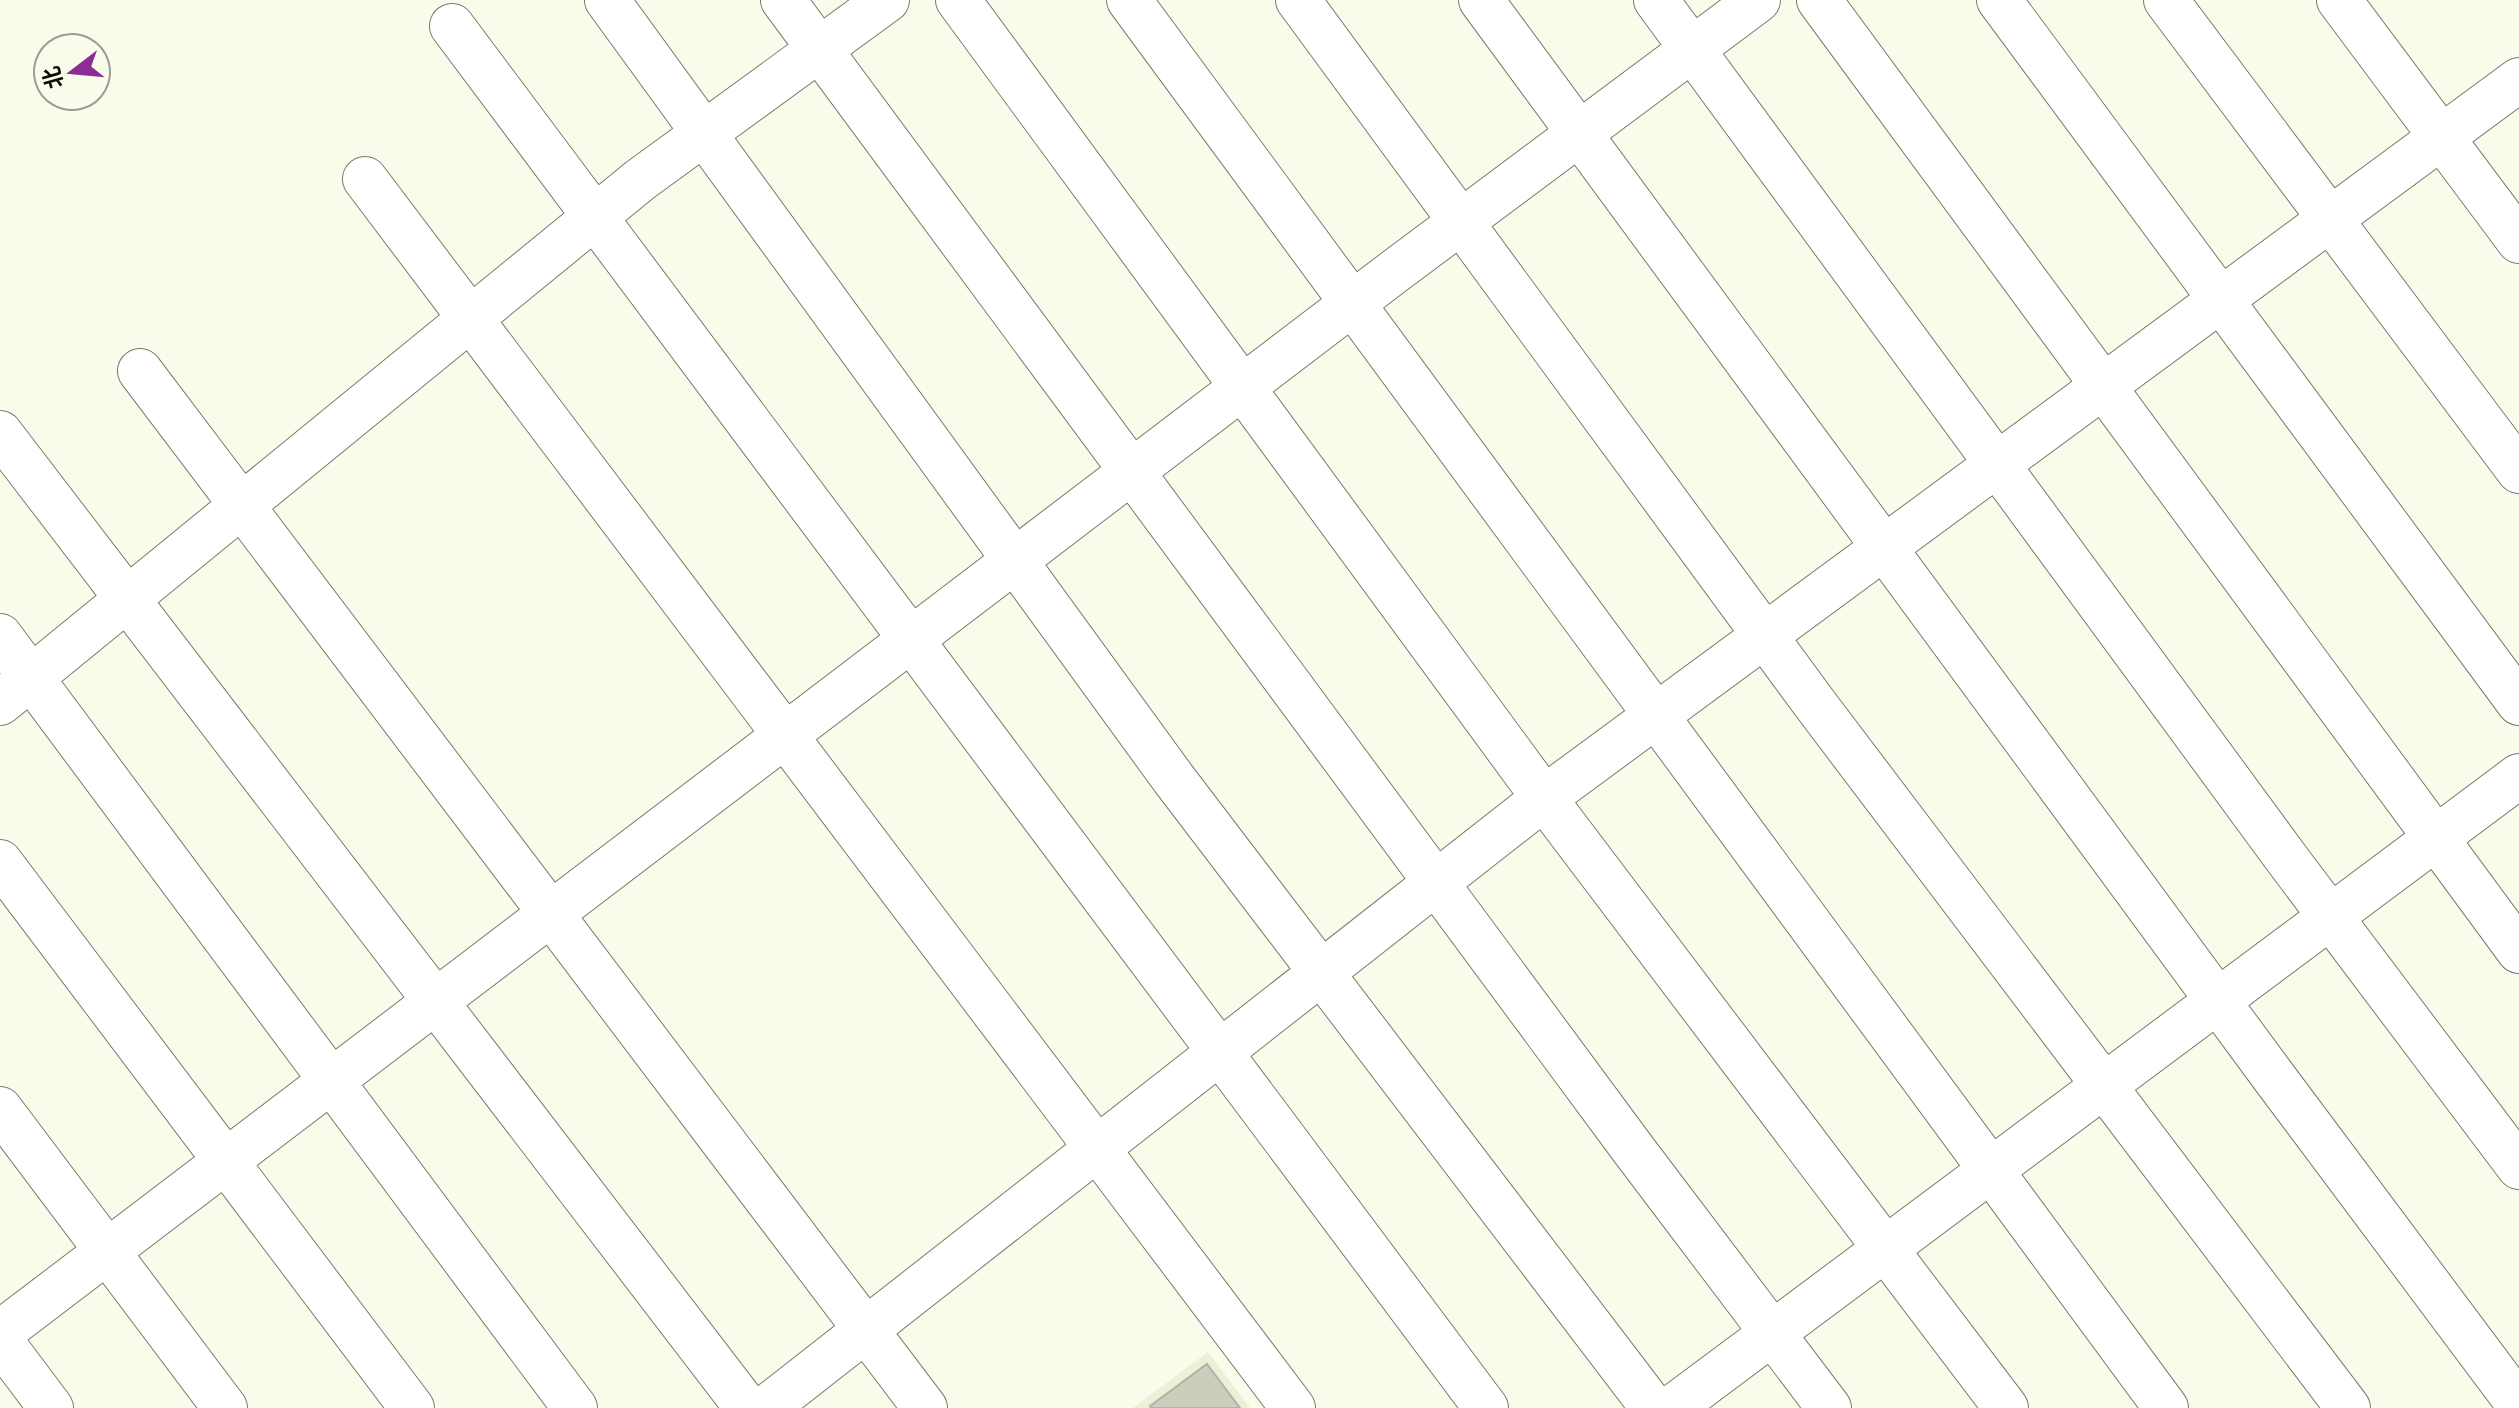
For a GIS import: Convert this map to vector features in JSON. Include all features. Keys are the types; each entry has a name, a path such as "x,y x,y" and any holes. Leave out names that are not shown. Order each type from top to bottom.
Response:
{"street":[{"path":"607,0 1173,778 1653,1408"},
{"path":"783,0 1829,1408"},
{"path":"15,690 595,216 887,0"},
{"path":"958,0 1544,798 2006,1408"},
{"path":"1129,0 2166,1408"},
{"path":"1298,0 1765,636 2348,1408"},
{"path":"1481,0 2519,1405"},
{"path":"1656,0 2330,916 2519,1167"},
{"path":"0,1333 1242,387 1758,0"},
{"path":"1819,0 2519,951"},
{"path":"1999,0 2519,703"},
{"path":"2166,0 2519,471"},
{"path":"2339,0 2519,241"},
{"path":"452,26 1486,1408"},
{"path":"766,1408 1544,798 2519,80"},
{"path":"365,179 1293,1408"},
{"path":"140,371 925,1408"},
{"path":"0,433 747,1408"},
{"path":"0,636 15,690 331,1081 575,1408"},
{"path":"1672,1408 2519,776"},
{"path":"0,862 412,1408"},
{"path":"0,1109 225,1408"},
{"path":"0,1340 51,1408"}],"shaded area":[{"path":"1208,1352 1250,1408 1133,1408"}],"building":[{"path":"1207,1364 1240,1408 1151,1408 1150,1406"}]}
